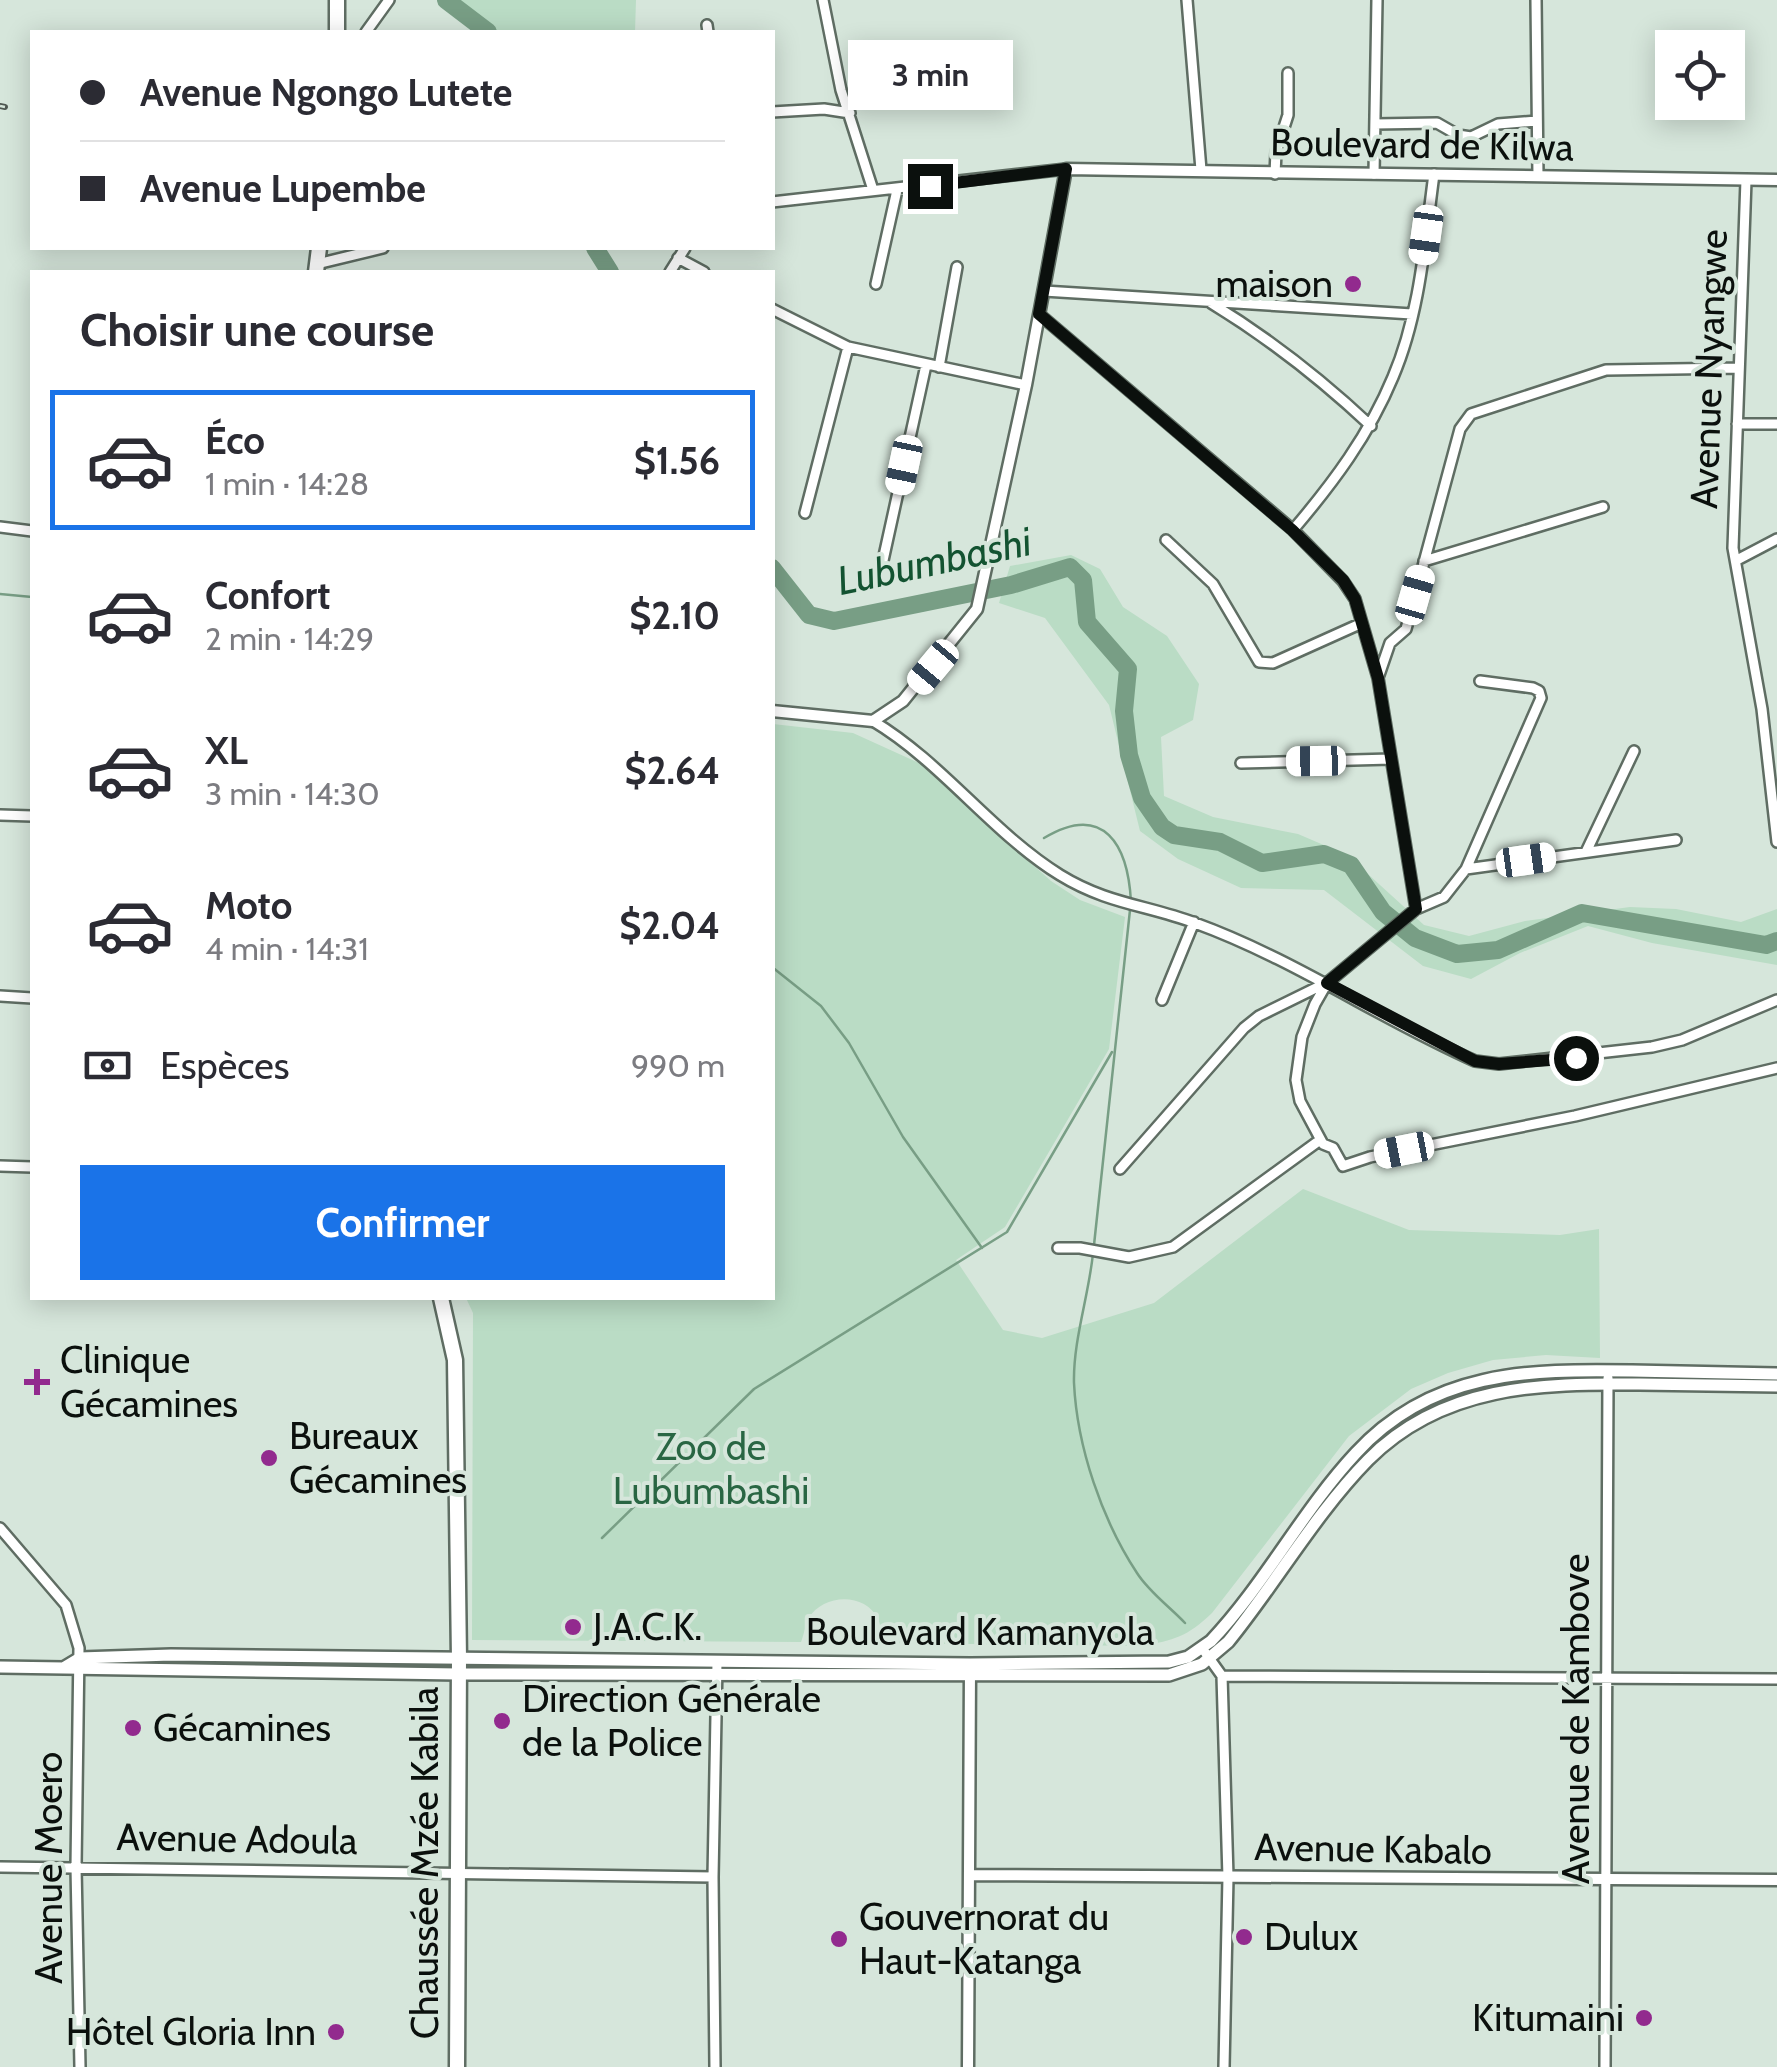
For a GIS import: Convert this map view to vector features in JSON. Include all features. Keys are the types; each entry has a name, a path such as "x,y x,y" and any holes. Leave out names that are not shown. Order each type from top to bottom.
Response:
{"highway":[{"path":"337,0 338,30"},
{"name":"Chaussée Mzée Kabila","path":"441,1300 455,1360 457,2067"}],"main road":[{"name":"Boulevard Kamanyola","path":"0,1667 79,1664 970,1670 1179,1660 1206,1653 1348,1461 1424,1400 1478,1380 1517,1374 1777,1386"},
{"name":"Boulevard Kamanyola","path":"1608,1377 1777,1374"}],"street":[{"path":"368,30 390,0"},
{"path":"823,0 842,90 873,190"},
{"path":"1186,0 1201,170"},
{"path":"1374,174 1377,0"},
{"path":"1536,0 1538,176"},
{"path":"1276,174 1276,152 1288,115 1288,73"},
{"path":"775,112 824,109 850,113"},
{"path":"1375,124 1437,122 1458,135 1471,137 1498,124 1537,121"},
{"path":"775,202 1066,169 981,599 968,624 917,685 896,707 872,721"},
{"name":"Boulevard de Kilwa","path":"1066,169 1777,180"},
{"path":"1292,530 1333,484 1370,426 1395,374 1412,314 1434,174"},
{"name":"Avenue Nyangwe","path":"1746,180 1733,548 1762,709 1777,842"},
{"path":"876,284 897,190"},
{"path":"316,268 376,250"},
{"path":"671,270 684,250"},
{"path":"678,258 700,270"},
{"path":"939,367 957,267"},
{"path":"1044,291 1412,314"},
{"path":"1210,302 1282,348 1370,426"},
{"path":"775,313 848,347 1026,386"},
{"path":"1039,314 1292,530 1343,580 1355,599 1378,678 1414,911"},
{"path":"806,513 848,347"},
{"path":"882,565 926,364"},
{"path":"1378,678 1390,643 1406,629 1460,429 1472,414 1606,370 1739,368"},
{"path":"1737,424 1777,424"},
{"path":"1424,561 1603,508"},
{"path":"0,527 30,531"},
{"name":"Avenue Nyangwe","path":"1737,560 1777,538"},
{"path":"1166,540 1213,584 1259,662 1273,663 1362,623"},
{"path":"1120,1169 1244,1028 1327,983 1414,911 1444,897 1466,869 1541,698 1534,688 1480,681"},
{"path":"775,711 872,721 923,755 1039,861 1085,890 1124,905 1194,922 1327,983 1475,1061 1499,1064 1652,1048 1682,1040 1777,1000"},
{"path":"1586,852 1634,751"},
{"path":"1241,762 1391,760"},
{"path":"0,815 30,816"},
{"path":"1466,869 1676,840"},
{"path":"1162,1000 1194,922"},
{"path":"1327,983 1308,1018 1296,1080 1300,1102 1320,1140 1334,1149 1342,1166 1777,1068"},
{"path":"0,996 30,998"},
{"path":"1058,1248 1130,1257 1173,1247 1320,1140"},
{"path":"0,1166 30,1166"},
{"name":"Avenue de Kambove","path":"1605,2067 1608,1377"},
{"name":"Avenue Moero","path":"0,1528 66,1605 79,1664 76,1867 80,2067"},
{"path":"1206,1653 1222,1676 1228,1878 1224,2067"},
{"path":"715,2067 717,1668"},
{"path":"968,2067 970,1670"},
{"path":"1222,1676 1777,1679"},
{"name":"Avenue Adoula","path":"0,1867 713,1878"},
{"name":"Avenue Kabalo","path":"968,1875 1777,1880"}],"green space":[{"path":"450,0 636,0 635,30 487,30"},
{"path":"1071,555 1100,569 1123,607 1167,636 1199,684 1193,720 1161,737 1164,796 1213,817 1298,834 1347,855 1424,925 1469,936 1525,921 1630,907 1676,909 1741,922 1777,909 1777,965 1652,943 1588,926 1520,953 1471,979 1423,966 1324,890 1241,888 1178,859 1140,831 1109,705 1045,618 999,603 1010,566"},
{"name":"Zoo de Lubumbashi","path":"775,724 853,733 919,763 1051,881 1080,900 1125,917 1109,1049 1005,1227 956,1260 1003,1330 1042,1338 1154,1303 1303,1189 1409,1230 1560,1235 1599,1229 1600,1358 1546,1355 1493,1360 1411,1389 1349,1436 1212,1613 1180,1636 1142,1646 883,1643 879,1621 872,1610 844,1599 815,1610 801,1642 472,1640 473,1313 467,1300 775,1300"}],"waterway":[{"name":"Lubumbashi","path":"446,0 485,30"},
{"name":"Lubumbashi","path":"596,250 609,270"},
{"name":"Lubumbashi","path":"775,572 809,615 834,621 1011,585 1070,567 1083,580 1087,622 1128,669 1124,711 1129,755 1142,798 1162,827 1174,835 1220,842 1262,863 1324,854 1351,865 1383,912 1415,938 1457,954 1498,950 1582,913 1766,945 1777,941"},
{"path":"0,594 30,597"},
{"path":"1044,838 1082,825 1097,827 1109,835 1125,863 1131,902"},
{"path":"1094,1245 1130,910"},
{"path":"775,969 821,1006 849,1043 903,1137 982,1248"},
{"path":"602,1538 754,1389 1007,1232 1112,1052"},
{"path":"1093,1253 1074,1367 1076,1407 1086,1457 1102,1506 1124,1552 1147,1587 1185,1623"}],"railway":[{"path":"0,106 5,107"}],"place":[{"name":"maison","path":"1353,284"},
{"name":"Clinique Gécamines","path":"37,1382"},
{"name":"Bureaux Gécamines","path":"269,1458"},
{"name":"J.A.C.K.","path":"573,1627"},
{"name":"Direction Générale de la Police","path":"502,1721"},
{"name":"Gécamines","path":"133,1728"},
{"name":"Dulux","path":"1244,1937"},
{"name":"Gouvernorat du Haut-Katanga","path":"839,1939"},
{"name":"Kitumaini","path":"1644,2018"},
{"name":"Hôtel Gloria Inn","path":"336,2032"}],"route":[{"path":"930,186 1066,169 1039,314 1292,530 1343,580 1355,599 1378,678 1416,909 1327,983 1475,1061 1499,1064 1576,1058"}]}
